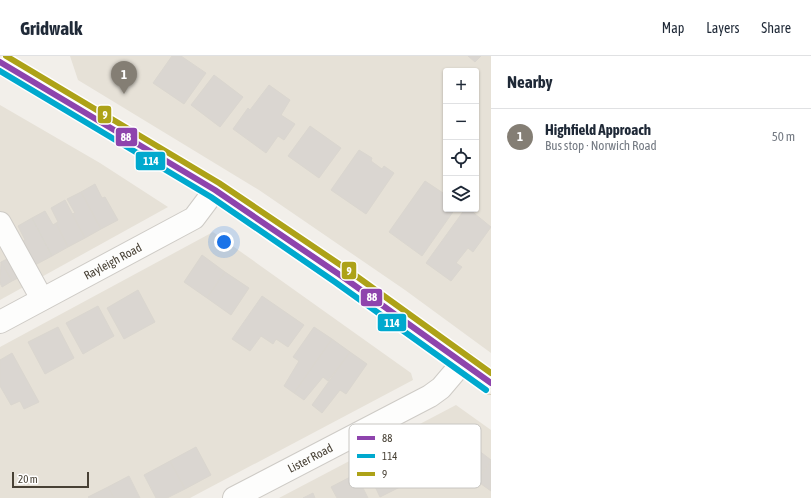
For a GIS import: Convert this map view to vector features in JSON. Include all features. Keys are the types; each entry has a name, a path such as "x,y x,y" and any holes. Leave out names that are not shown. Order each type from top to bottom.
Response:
{"main road":[{"path":"10,62 215,190 491,383"}],"street":[{"name":"Rayleigh Road","path":"0,322 194,218 215,190"},
{"path":"0,223 42,299"},
{"name":"Lister Road","path":"376,424 430,396 440,388 463,362"},
{"name":"Lister Road","path":"234,498 349,438"}],"shaded area":[{"path":"70,56 491,56 491,353 405,290 259,190 78,80"},
{"path":"0,105 100,163 168,207 0,300"},
{"path":"213,232 411,373 413,380 190,498 0,498 0,347"},
{"path":"456,405 491,430 491,498 279,498 349,461 349,488 481,488 481,424 420,424"}],"building":[{"path":"172,56 181,56 206,73 184,104 153,83"},
{"path":"468,56 481,56 475,62"},
{"path":"214,75 243,97 220,127 191,105"},
{"path":"269,85 290,100 281,115 295,124 284,140 278,136 266,153 233,129 248,108 250,110"},
{"path":"310,126 341,148 319,178 288,156"},
{"path":"359,150 372,158 371,161 382,169 384,166 394,173 366,214 331,190"},
{"path":"425,181 443,193 443,212 453,212 422,256 389,232"},
{"path":"95,184 102,198 105,197 118,220 101,229 81,192"},
{"path":"81,192 101,229 85,238 72,214 75,213 67,199"},
{"path":"65,200 85,238 68,247 56,223 58,222 51,208"},
{"path":"45,211 53,225 56,223 68,247 52,256 32,218"},
{"path":"463,212 473,212 491,227 473,252 468,248 456,263 462,267 451,281 426,263"},
{"path":"32,218 52,256 35,265 23,241 25,240 18,226"},
{"path":"202,255 225,272 207,298 184,282"},
{"path":"11,257 22,276 12,281 1,262"},
{"path":"1,262 12,281 2,287 0,283"},
{"path":"225,272 249,288 231,315 207,298"},
{"path":"138,290 155,322 124,339 107,308"},
{"path":"262,296 304,325 288,347 276,339 273,344 261,336 250,351 232,339"},
{"path":"98,306 114,336 83,354 66,323"},
{"path":"58,327 74,358 45,374 28,342"},
{"path":"314,327 332,339 294,393 284,386 299,361 293,357"},
{"path":"332,339 350,352 328,381 323,377 304,400 294,393"},
{"path":"350,352 367,364 346,394 340,390 322,413 312,405"},
{"path":"12,353 39,402 24,409 20,401 11,405 0,386 0,360"},
{"path":"196,447 211,475 185,489 170,461"},
{"path":"481,452 491,460 481,474"},
{"path":"170,461 185,489 167,498 156,498 144,475"},
{"path":"491,461 491,491 481,484 481,475"},
{"path":"129,476 140,498 114,498 108,487"},
{"path":"349,478 349,488 363,488 368,498 337,498 331,487"},
{"path":"108,487 114,498 88,497"},
{"path":"376,488 398,488 380,497"},
{"path":"313,493 315,498 303,498"}],"transit line":[{"name":"9","path":"6,56 219,183 345,268 491,373"},
{"name":"88","path":"0,62 215,190 340,275 491,383"},
{"name":"114","path":"0,71 211,197 335,282 486,390"}],"place":[{"name":"Highfield Approach","path":"124,94"}]}
